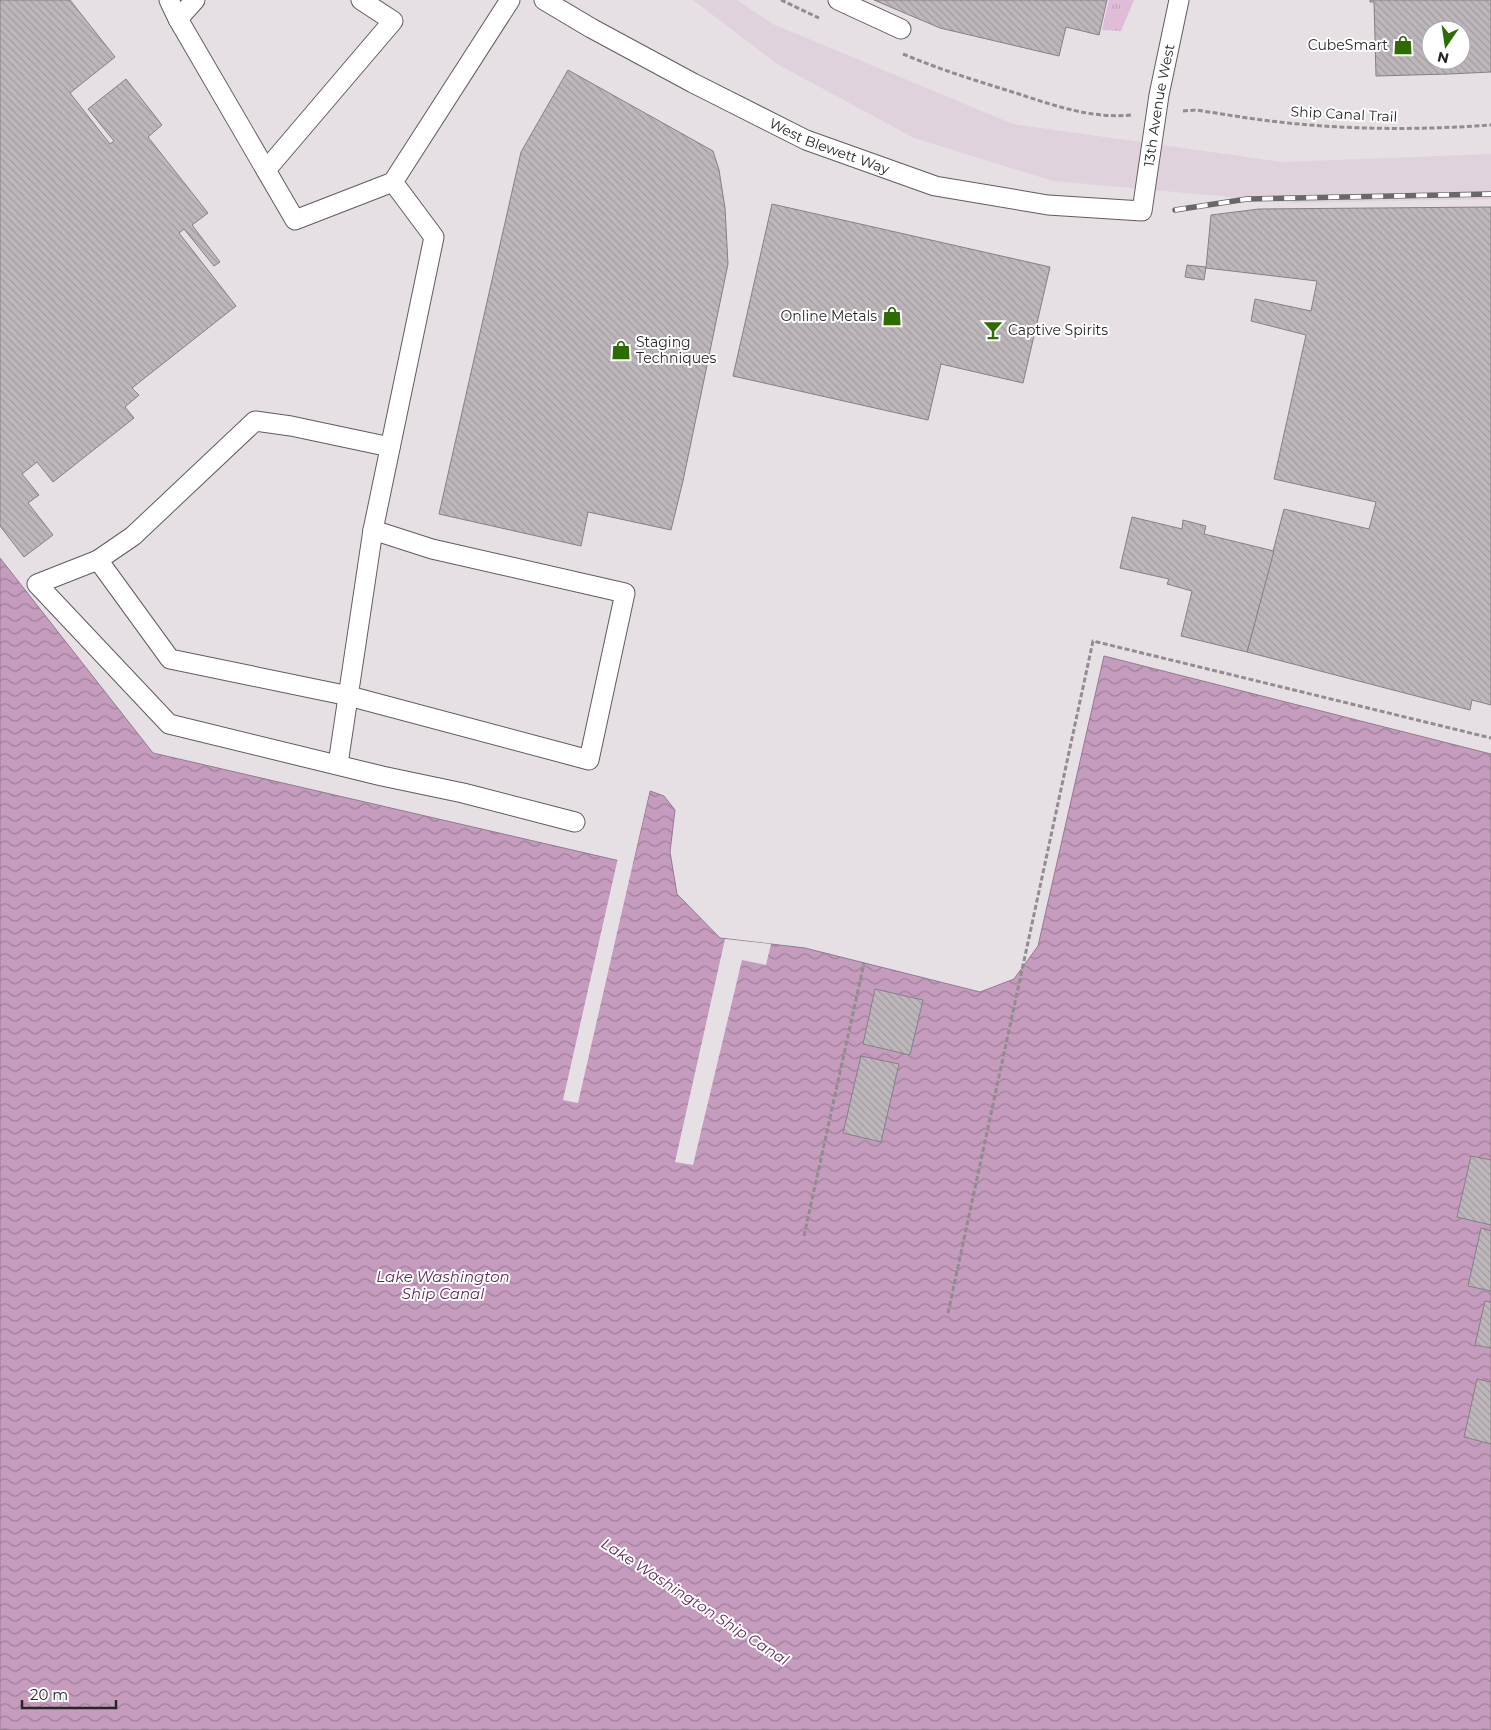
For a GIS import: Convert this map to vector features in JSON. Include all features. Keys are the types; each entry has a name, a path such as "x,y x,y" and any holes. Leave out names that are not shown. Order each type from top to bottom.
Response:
{"lane":[{"path":"169,0 178,19 296,220 393,182 510,0"},
{"path":"178,19 195,0"},
{"path":"266,170 392,20 361,0"},
{"name":"West Blewett Way","path":"544,0 676,74 806,140 935,186 1048,205 1142,211"},
{"path":"838,0 900,29"},
{"name":"13th Avenue West","path":"1142,211 1159,95 1179,0"},
{"path":"338,764 373,530 434,238 393,182"},
{"path":"390,447 291,426 255,421 133,536 98,560 37,584 169,724 382,776 463,793 575,822"},
{"path":"98,560 170,659 349,696 589,760 625,593 432,549 373,530"}],"path":[{"path":"780,0 820,19"},
{"path":"896,52 962,77 1060,107 1119,116"},
{"name":"Ship Canal Trail","path":"1196,110 1279,122 1357,128 1452,128 1491,125"},
{"path":"948,1312 1093,641 1491,738"},
{"path":"804,1236 864,963"}],"shaded area":[{"path":"693,0 737,0 773,24 1013,124 1283,162 1491,154 1491,199 1296,203 1053,181 914,138 777,64"}],"green space":[{"path":"1109,0 1134,0 1121,31 1102,30"}],"water":[{"name":"Lake Washington Ship Canal","path":"0,558 153,753 633,864 650,791 664,796 675,810 670,852 677,894 720,938 805,948 980,992 1014,979 1038,946 1104,656 1491,754 1491,1730 0,1730"}],"pier":[{"path":"648,789 650,789 578,1103 563,1100 618,858 631,861"},
{"path":"725,939 771,944 766,965 742,960 693,1165 675,1162"}],"building":[{"path":"0,0 70,0 115,57 70,93 110,144 114,141 88,109 126,79 162,125 148,137 208,213 192,225 220,262 214,266 184,229 179,233 236,306 132,388 139,395 125,407 134,418 53,482 37,462 22,474 39,495 28,503 53,535 24,557 0,526"},
{"path":"874,0 1107,0 1099,35 1066,27 1059,56 940,28"},
{"name":"CubeSmart","path":"1370,0 1491,0 1491,72 1376,76 1374,2 1370,2"},
{"path":"568,70 713,151 719,170 725,208 728,264 671,530 588,512 581,546 439,514 521,152"},
{"name":"Online Metals","path":"772,204 1050,267 1023,383 941,364 928,420 733,376"},
{"path":"1491,207 1491,705 1472,700 1470,710 1247,652 1284,509 1369,529 1376,502 1274,479 1306,335 1251,321 1255,299 1311,311 1317,281 1206,268 1211,215 1259,209"},
{"path":"1187,265 1206,267 1204,280 1185,277"},
{"path":"1132,517 1182,529 1183,520 1206,526 1204,534 1274,551 1247,652 1181,636 1192,591 1167,584 1169,579 1120,568"},
{"path":"875,989 923,1000 910,1055 863,1044"},
{"path":"861,1056 899,1064 881,1142 843,1133"},
{"path":"1471,1156 1491,1160 1491,1225 1457,1217"},
{"path":"1481,1228 1491,1231 1491,1291 1468,1286"},
{"path":"1485,1301 1491,1302 1491,1348 1475,1345"},
{"path":"1477,1379 1491,1382 1491,1444 1464,1437"}],"railway":[{"path":"1175,210 1247,199 1491,194"}],"place":[{"name":"CubeSmart","path":"1403,45"},
{"name":"Online Metals","path":"892,316"},
{"name":"Captive Spirits","path":"993,330"},
{"name":"Staging Techniques","path":"621,350"}]}
